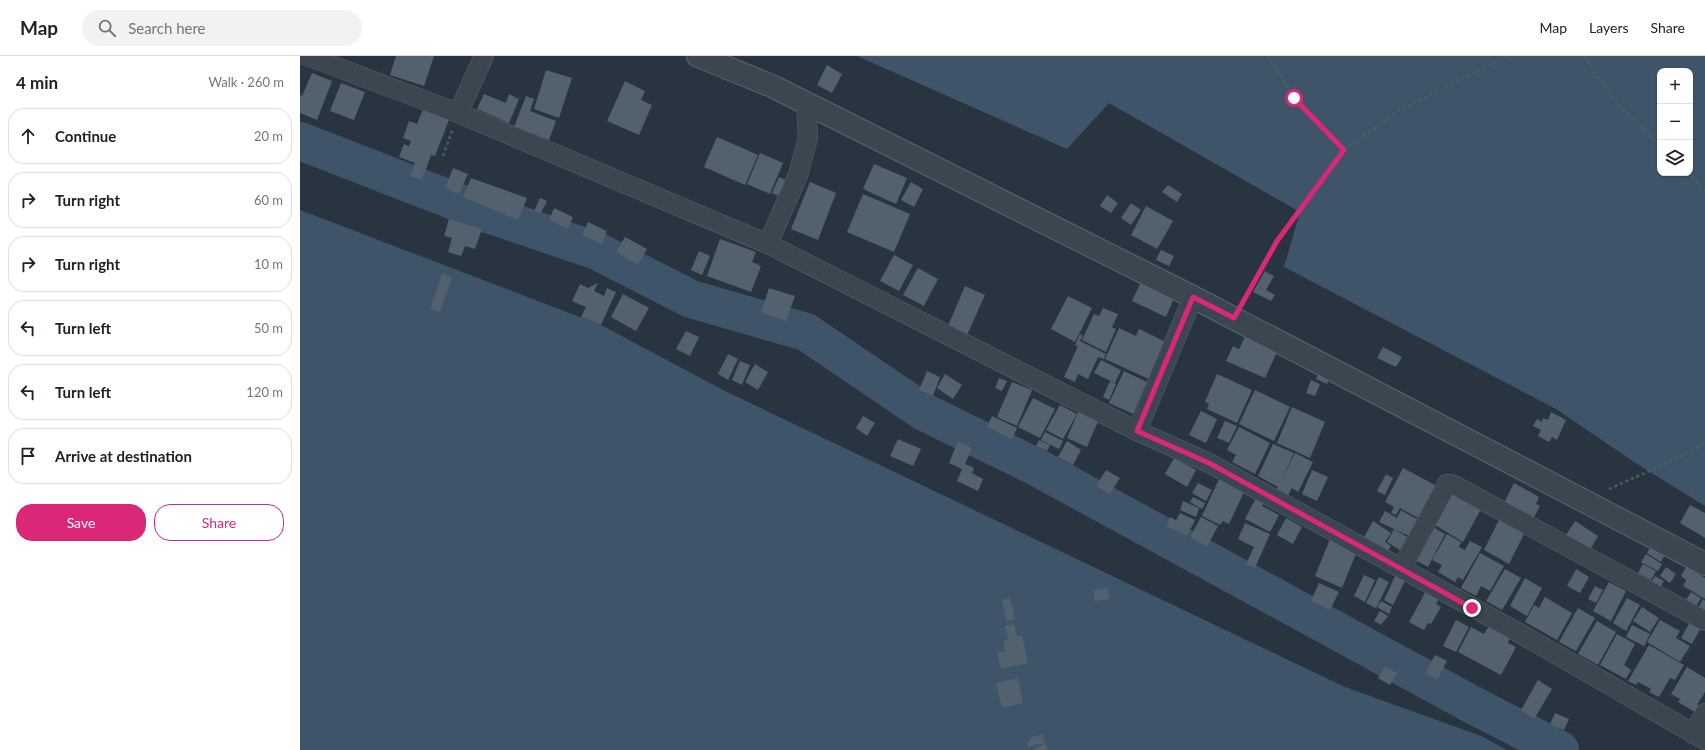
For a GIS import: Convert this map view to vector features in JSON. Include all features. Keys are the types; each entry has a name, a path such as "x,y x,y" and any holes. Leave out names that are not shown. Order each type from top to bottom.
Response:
{"street":[{"path":"307,56 458,113 768,244 1137,431 1209,463 1521,634 1699,737 1705,713"},
{"path":"458,113 484,56"},
{"path":"698,56 772,86 806,102 1193,297 1705,564"},
{"path":"768,244 800,167 808,138 806,102"},
{"path":"1137,431 1193,297"},
{"path":"1402,568 1447,484 1454,485 1705,621"}],"path":[{"path":"1268,56 1294,98 1344,150"},
{"path":"1234,318 1277,241 1344,150 1398,111 1506,56"},
{"path":"1584,56 1619,106 1657,143"},
{"path":"443,156 458,113"},
{"path":"1690,176 1705,192"},
{"path":"1583,500 1676,459 1705,443"}],"water":[{"path":"857,56 1705,56 1705,506 1637,464 1556,409 1284,267 1300,212 1109,103 1067,149"},
{"path":"300,210 601,325 725,391 1345,687 1481,736 1507,750 300,750"}],"building":[{"path":"396,56 434,56 424,86 390,75"},
{"path":"827,65 842,74 832,93 817,85"},
{"path":"546,70 572,78 559,118 534,109"},
{"path":"312,73 332,81 317,120 300,113 300,95 302,96"},
{"path":"625,81 645,91 641,100 652,105 639,135 607,121"},
{"path":"341,83 365,92 354,120 330,111"},
{"path":"484,94 506,103 509,94 519,99 509,123 477,109"},
{"path":"526,96 534,99 530,111 556,121 549,140 514,127"},
{"path":"423,109 449,120 435,156 431,155 422,180 410,176 415,163 399,157 404,144 409,146 411,141 403,138 409,121 417,124"},
{"path":"717,137 758,155 745,185 704,167"},
{"path":"760,153 783,163 770,194 747,184"},
{"path":"874,164 907,178 896,204 863,189"},
{"path":"453,168 468,174 459,194 445,188"},
{"path":"779,177 790,182 783,198 772,193"},
{"path":"471,178 527,198 518,220 463,197"},
{"path":"810,182 836,193 818,240 791,229"},
{"path":"911,182 923,189 914,207 901,200"},
{"path":"1168,185 1182,194 1177,202 1162,192"},
{"path":"863,194 910,214 894,252 847,232"},
{"path":"1107,195 1118,203 1111,213 1100,206"},
{"path":"540,198 547,201 541,213 534,211"},
{"path":"1131,203 1141,210 1131,225 1121,218"},
{"path":"1146,206 1173,221 1157,249 1131,235"},
{"path":"554,208 573,217 568,229 549,220"},
{"path":"449,219 482,229 475,249 465,246 461,256 448,252 452,238 444,236"},
{"path":"588,222 607,231 602,244 582,235"},
{"path":"625,237 647,249 638,265 616,252"},
{"path":"720,239 756,252 752,262 761,266 751,292 707,276"},
{"path":"1161,250 1174,256 1169,266 1156,260"},
{"path":"699,251 710,256 702,275 691,270"},
{"path":"894,255 913,265 899,291 880,281"},
{"path":"918,268 938,279 924,306 903,295"},
{"path":"1265,271 1274,276 1266,290 1275,295 1271,301 1253,292"},
{"path":"442,274 452,277 440,312 430,309"},
{"path":"1141,282 1174,298 1166,317 1132,301"},
{"path":"598,283 594,291 604,296 607,288 616,292 601,325 581,317 586,307 572,301 580,284 588,288"},
{"path":"965,286 985,295 967,335 948,326"},
{"path":"769,288 795,296 786,321 761,313"},
{"path":"623,294 649,308 636,331 611,317"},
{"path":"1068,296 1092,308 1075,342 1051,329"},
{"path":"1103,308 1118,314 1112,327 1116,329 1106,352 1082,340 1094,314 1099,316"},
{"path":"1119,328 1136,336 1139,329 1168,343 1151,380 1105,359"},
{"path":"686,331 699,337 690,356 676,349"},
{"path":"1080,334 1083,336 1080,341 1106,354 1104,359 1098,357 1088,379 1078,374 1075,382 1064,377 1078,346 1075,345"},
{"path":"1245,337 1277,352 1265,378 1226,361 1233,346 1239,349"},
{"path":"1383,347 1402,357 1396,367 1377,358"},
{"path":"728,354 738,359 728,380 718,374"},
{"path":"1101,360 1121,370 1115,383 1094,373"},
{"path":"740,361 750,365 742,385 732,380"},
{"path":"755,364 768,372 758,390 745,382"},
{"path":"1320,370 1331,374 1327,384 1316,379"},
{"path":"927,371 940,377 933,396 919,390"},
{"path":"1124,371 1147,382 1133,414 1109,403"},
{"path":"945,374 962,385 953,399 937,388"},
{"path":"1217,374 1252,390 1237,423 1207,409 1209,404 1205,402"},
{"path":"999,378 1007,381 1002,391 995,388"},
{"path":"1311,380 1320,384 1315,396 1306,393"},
{"path":"1110,381 1116,384 1109,400 1103,397"},
{"path":"1012,382 1032,390 1017,426 997,417"},
{"path":"1255,390 1290,407 1274,441 1239,424"},
{"path":"1033,398 1055,409 1040,438 1018,427"},
{"path":"1060,405 1077,414 1063,439 1046,430"},
{"path":"1292,407 1325,422 1310,458 1277,443"},
{"path":"1079,410 1099,419 1087,447 1067,438"},
{"path":"1201,411 1217,419 1206,443 1189,435"},
{"path":"1551,412 1566,420 1557,440 1552,437 1549,442 1538,436 1541,430 1533,426 1537,419 1542,422 1543,418 1548,420"},
{"path":"863,416 875,423 867,436 856,428"},
{"path":"992,416 1017,428 1012,439 987,427"},
{"path":"1225,421 1237,426 1229,443 1217,438"},
{"path":"1239,427 1270,443 1255,474 1232,462 1236,455 1227,450"},
{"path":"1045,432 1063,441 1059,449 1041,440"},
{"path":"898,439 921,449 913,466 890,456"},
{"path":"1039,440 1050,445 1047,451 1036,446"},
{"path":"958,441 972,448 965,464 974,468 972,473 983,479 978,491 957,481 962,469 949,463"},
{"path":"1067,441 1081,450 1073,465 1058,457"},
{"path":"1273,444 1294,453 1280,483 1295,453 1313,462 1298,492 1292,488 1288,495 1277,489 1278,487 1258,476"},
{"path":"1174,458 1196,470 1187,487 1165,474"},
{"path":"1403,468 1437,486 1420,519 1400,508 1396,515 1391,513 1394,507 1385,502"},
{"path":"1106,470 1120,478 1110,494 1096,486"},
{"path":"1312,470 1328,477 1317,501 1302,494"},
{"path":"1386,474 1393,478 1385,495 1377,491"},
{"path":"1219,479 1244,492 1229,524 1223,521 1220,525 1202,516"},
{"path":"1198,483 1212,490 1206,501 1192,493"},
{"path":"1514,483 1539,497 1536,504 1540,506 1532,521 1503,505"},
{"path":"1453,493 1481,509 1463,542 1435,525"},
{"path":"1257,496 1265,501 1262,506 1279,515 1270,532 1245,519"},
{"path":"1193,497 1205,503 1202,509 1190,502"},
{"path":"1183,501 1199,508 1196,517 1180,510"},
{"path":"1690,505 1705,513 1705,538 1680,523"},
{"path":"1401,510 1418,520 1409,536 1379,522 1385,511 1397,518"},
{"path":"1180,513 1195,520 1187,536 1166,526 1170,517 1176,520"},
{"path":"1201,517 1218,526 1207,547 1190,537"},
{"path":"1286,518 1302,527 1293,544 1277,535"},
{"path":"1499,520 1524,534 1509,564 1484,550"},
{"path":"1373,521 1391,533 1385,542 1391,546 1387,552 1364,537"},
{"path":"1575,521 1598,536 1590,550 1566,535"},
{"path":"1245,523 1270,534 1255,568 1246,564 1254,547 1238,539"},
{"path":"1433,527 1445,534 1428,567 1415,560"},
{"path":"1394,529 1407,537 1400,550 1387,542"},
{"path":"1447,534 1461,542 1459,547 1465,550 1470,541 1482,547 1463,580 1458,577 1455,582 1438,572 1442,565 1432,560"},
{"path":"1330,539 1357,551 1342,588 1315,576"},
{"path":"1650,548 1664,556 1661,562 1647,553"},
{"path":"1480,553 1504,566 1490,591 1481,586 1476,596 1461,588"},
{"path":"1646,554 1662,564 1658,571 1641,562"},
{"path":"1643,564 1656,571 1651,580 1638,573"},
{"path":"1666,567 1676,574 1670,583 1660,576"},
{"path":"1686,567 1705,578 1705,599 1683,586 1686,580 1681,576"},
{"path":"1505,569 1521,578 1502,610 1486,601"},
{"path":"1576,569 1589,577 1580,593 1567,586"},
{"path":"1364,575 1375,580 1365,602 1354,596"},
{"path":"1395,576 1405,581 1393,605 1384,600"},
{"path":"1655,576 1664,581 1659,590 1650,584"},
{"path":"1379,577 1389,582 1376,608 1366,603"},
{"path":"1525,578 1542,588 1527,616 1510,606"},
{"path":"1609,582 1626,591 1611,621 1593,611"},
{"path":"1319,583 1339,592 1330,610 1311,601"},
{"path":"1595,586 1603,590 1596,603 1588,599"},
{"path":"1108,588 1109,599 1095,601 1093,590"},
{"path":"1427,589 1440,596 1436,604 1441,607 1431,624 1428,623 1424,630 1409,622"},
{"path":"1691,592 1701,598 1695,608 1685,602"},
{"path":"1545,597 1572,613 1557,640 1525,622 1534,605 1539,608"},
{"path":"1010,598 1015,619 1007,621 1002,600"},
{"path":"1627,598 1640,605 1626,631 1613,623"},
{"path":"1703,599 1705,601 1705,615 1697,611"},
{"path":"1381,601 1392,607 1389,614 1377,607"},
{"path":"1642,607 1659,618 1650,632 1633,621"},
{"path":"1578,608 1595,618 1576,651 1559,642"},
{"path":"1380,611 1388,616 1381,625 1374,621"},
{"path":"1456,620 1469,627 1456,652 1443,646"},
{"path":"1660,620 1680,631 1676,638 1690,646 1680,662 1647,642"},
{"path":"1691,620 1702,626 1692,644 1681,638"},
{"path":"1597,621 1616,632 1598,665 1578,654"},
{"path":"1014,624 1017,636 1022,635 1028,663 1001,669 997,653 1005,651 1003,641 1008,639 1005,626"},
{"path":"1632,625 1650,634 1644,646 1626,637"},
{"path":"1489,626 1510,638 1508,643 1516,647 1501,675 1458,652 1471,627 1484,634"},
{"path":"1617,634 1635,644 1624,665 1631,670 1626,679 1600,665"},
{"path":"1649,645 1684,665 1675,680 1670,678 1659,697 1649,692 1651,689 1638,682 1636,685 1628,681"},
{"path":"1435,655 1447,661 1437,680 1425,673"},
{"path":"1385,666 1397,673 1390,685 1378,678"},
{"path":"1687,667 1705,678 1705,692 1697,705 1704,709 1700,715 1678,702 1680,699 1671,694"},
{"path":"1018,678 1023,703 1002,708 996,683"},
{"path":"1538,680 1552,689 1534,719 1521,710"},
{"path":"1555,713 1569,719 1564,730 1550,724"},
{"path":"1043,734 1045,743 1028,747 1027,742 1030,741 1029,738"},
{"path":"1046,743 1048,750 1036,750 1035,748"}],"waterway":[{"path":"300,141 488,214 597,251 691,299 806,332 924,412 1038,468 1471,704 1560,750"}],"route":[{"path":"1294,98 1344,150 1277,241 1234,318 1193,297 1137,431 1209,463 1472,608"}]}
